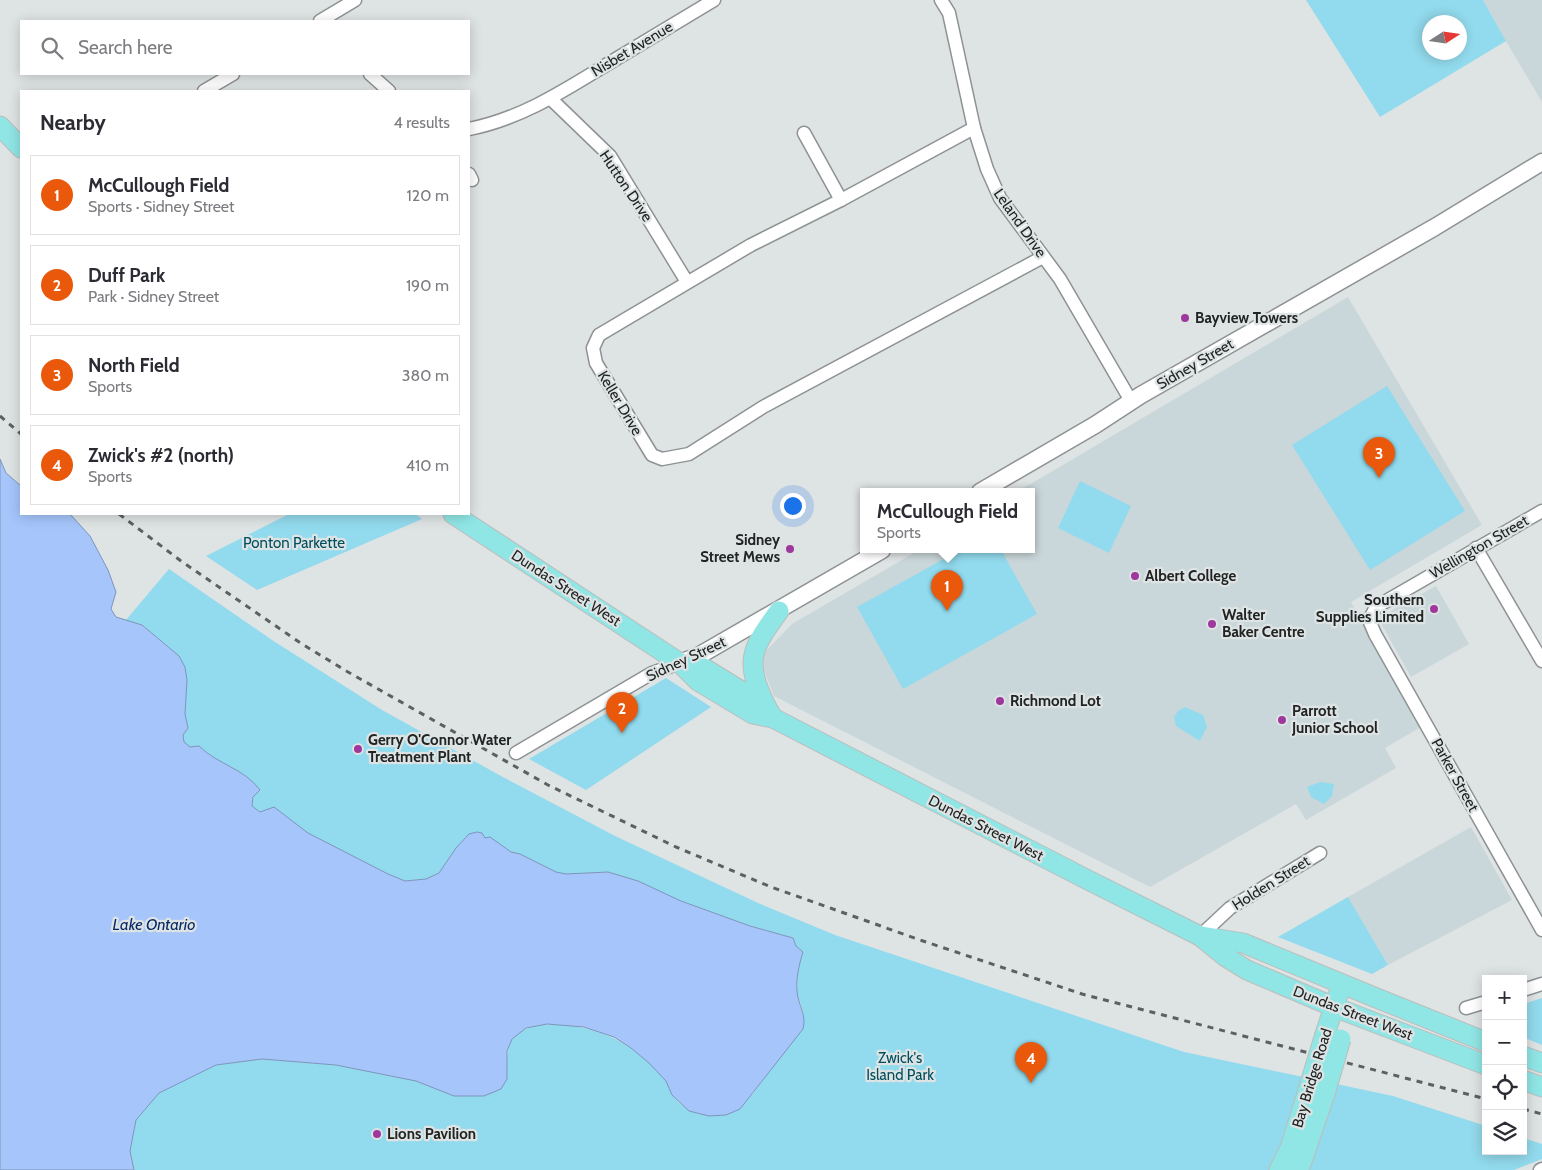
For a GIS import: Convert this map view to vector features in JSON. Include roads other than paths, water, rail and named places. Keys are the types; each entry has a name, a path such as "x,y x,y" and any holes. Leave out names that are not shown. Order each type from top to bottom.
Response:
{"main road":[{"path":"0,126 20,147"},
{"name":"Sidney Street","path":"987,488 1095,425 1131,401 1435,227 1542,162"},
{"name":"Dundas Street West","path":"455,515 680,663 704,668 770,712 1088,880 1200,936 1226,957 1247,970 1342,1010 1482,1063"},
{"name":"Sidney Street","path":"680,663 700,655 779,611 877,553"},
{"path":"770,712 752,668 753,652 761,635 779,611"},
{"name":"Dundas Street West","path":"1200,936 1243,943 1482,1040"},
{"name":"Bay Bridge Road","path":"1299,1170 1316,1092 1349,987"},
{"path":"1527,1057 1542,1063"},
{"path":"1527,1081 1542,1087"},
{"name":"Bay Bridge Road","path":"1279,1170 1316,1092"}],"street":[{"path":"322,20 355,0"},
{"name":"Nisbet Avenue","path":"551,99 714,0"},
{"name":"Leland Drive","path":"941,0 949,13 974,128 987,169 1000,198 1060,279 1131,401"},
{"path":"206,90 231,75"},
{"path":"371,75 388,90"},
{"path":"470,129 513,116 551,99"},
{"name":"Hutton Drive","path":"551,99 610,156 687,282"},
{"name":"Keller Drive","path":"974,128 841,200 751,245 599,335 593,348 596,363 652,455 662,459 689,454 763,407 1043,257"},
{"path":"804,133 841,200"},
{"name":"Wellington Street","path":"1369,620 1376,607 1542,511"},
{"path":"1476,548 1542,661"},
{"name":"Parker Street","path":"1369,620 1375,634 1542,930"},
{"name":"Sidney Street","path":"516,753 652,673 680,663"},
{"name":"Holden Street","path":"1200,936 1230,908 1320,853"},
{"path":"1527,989 1542,984"},
{"path":"1466,1008 1482,1003"}],"water":[{"name":"Lake Ontario","path":"0,459 6,473 20,485 20,515 71,515 90,536 108,570 116,592 111,609 116,617 142,625 179,656 185,667 187,680 185,714 188,728 183,735 184,742 190,747 199,746 214,758 254,783 260,790 253,797 252,806 260,812 274,807 308,833 405,881 426,879 439,873 456,848 469,834 482,833 485,838 490,837 511,852 520,854 556,872 566,874 608,872 638,881 681,901 750,926 793,938 796,946 803,952 798,971 797,986 804,1019 803,1029 740,1109 726,1115 709,1116 689,1111 672,1095 666,1081 649,1063 614,1037 584,1027 547,1024 526,1028 512,1039 507,1051 507,1079 501,1089 484,1096 454,1096 416,1081 336,1065 262,1059 216,1065 159,1093 136,1120 130,1151 134,1170 0,1170"}],"railway":[{"path":"0,416 20,433"},
{"path":"120,515 181,561 302,644 348,672 548,785 676,847 771,887 923,941 1082,994 1482,1098"},
{"path":"1527,1110 1542,1114"}],"place":[{"name":"Bayview Towers","path":"1185,318"},
{"name":"North Field","path":"1379,478"},
{"name":"Sidney Street Mews","path":"790,549"},
{"name":"Albert College","path":"1135,576"},
{"name":"Southern Supplies Limited","path":"1434,609"},
{"name":"McCullough Field","path":"947,611"},
{"name":"Walter Baker Centre","path":"1212,624"},
{"name":"Richmond Lot","path":"1000,701"},
{"name":"Parrott Junior School","path":"1282,720"},
{"name":"Duff Park","path":"622,733"},
{"name":"Gerry O'Connor Water Treatment Plant","path":"358,749"},
{"name":"Zwick's #2 (north)","path":"1031,1083"},
{"name":"Lions Pavilion","path":"377,1134"}],"park label":[{"name":"Ponton Parkette","path":"294,543"},
{"name":"Zwick's Island Park","path":"900,1066"}]}
